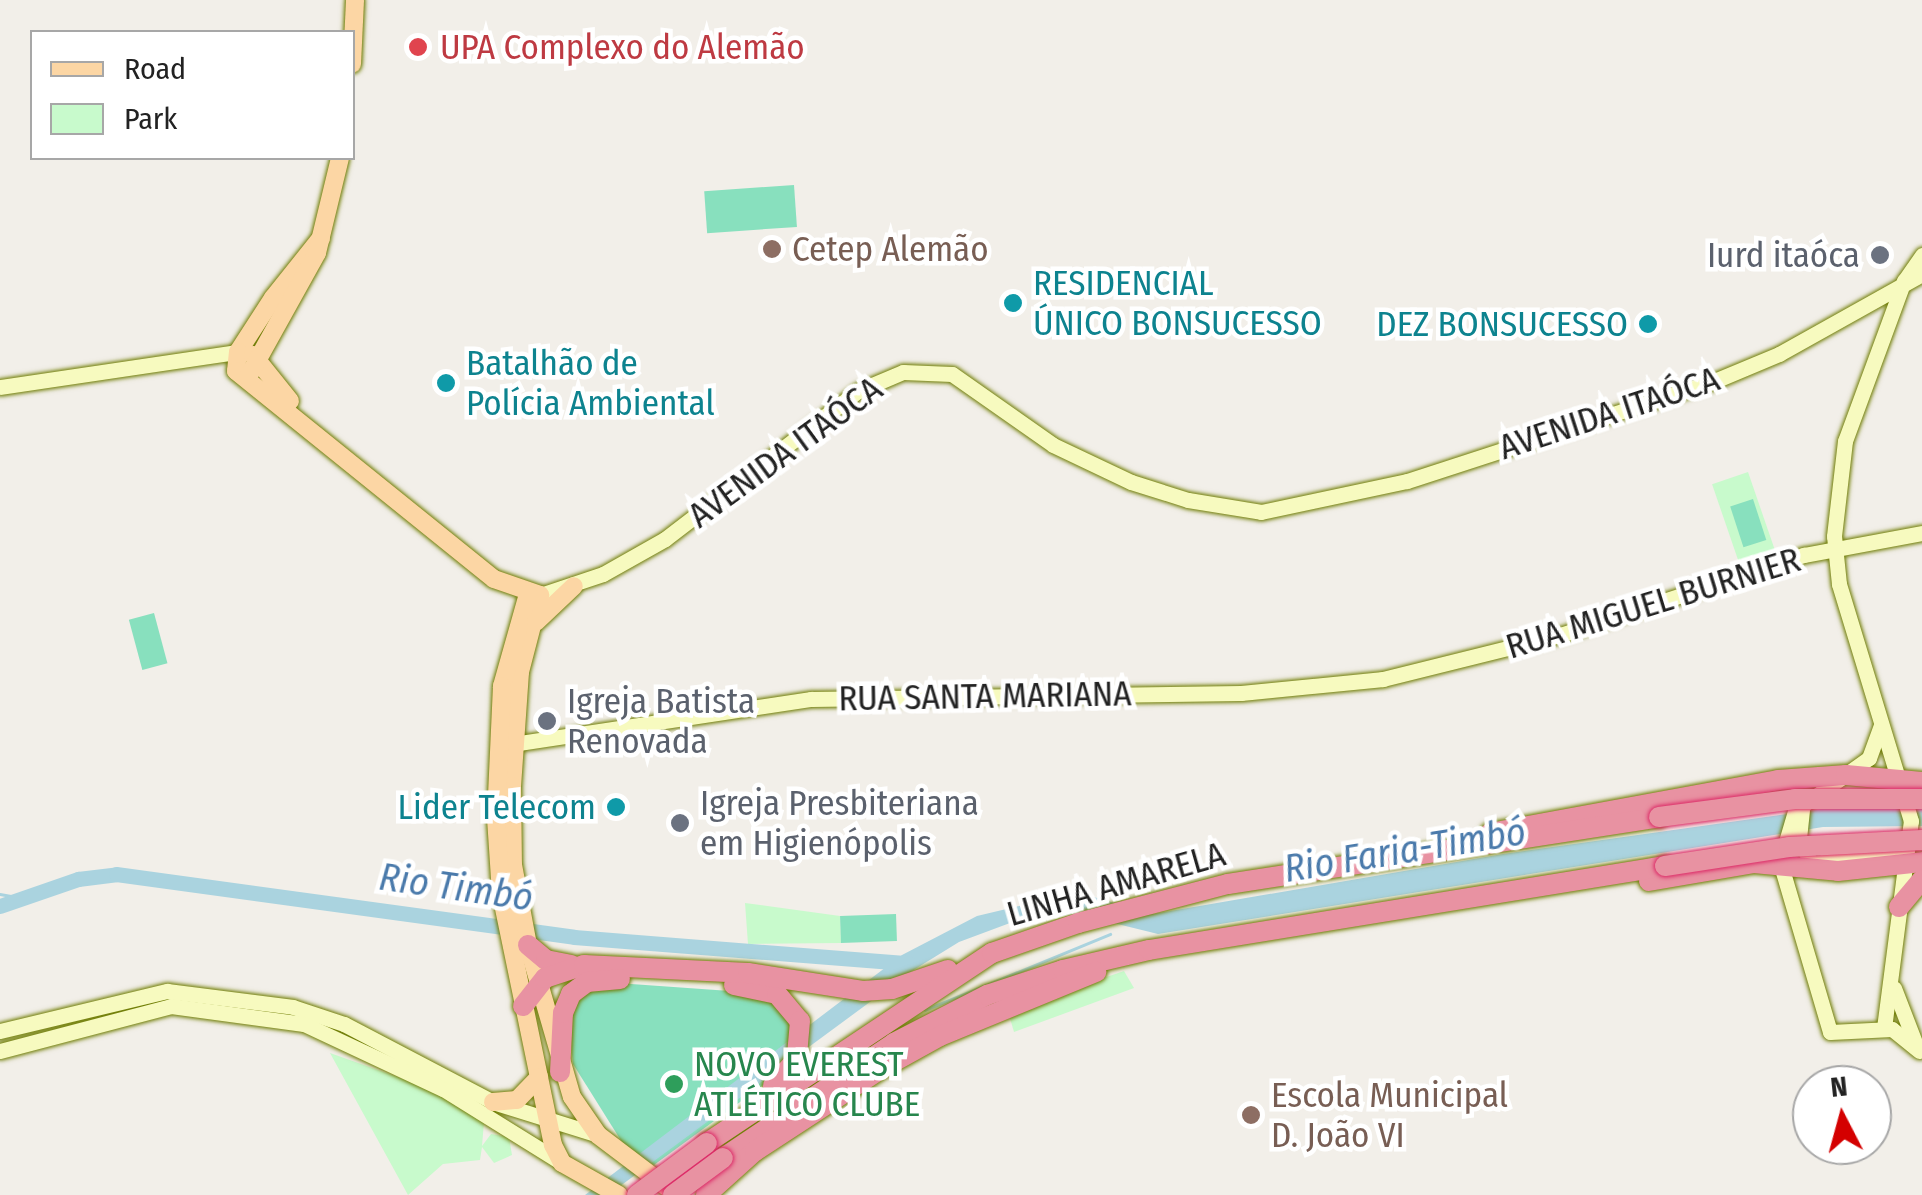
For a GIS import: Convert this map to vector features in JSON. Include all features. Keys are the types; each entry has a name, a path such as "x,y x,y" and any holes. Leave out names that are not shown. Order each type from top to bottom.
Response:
{"highway":[{"path":"1434,851 1573,813 1846,775 1912,781"},
{"name":"LINHA AMARELA","path":"637,1195 721,1156 749,1114 992,953 1078,923 1228,884 1434,851 1796,799 1915,800"},
{"name":"LINHA AMARELA","path":"671,1194 721,1156 868,1059 987,995 1149,950 1775,848 1917,854"},
{"path":"1344,921 1494,908 1780,862 1838,870 1917,854"},
{"path":"1899,907 1917,854"},
{"path":"518,932 546,960 748,973 877,991 914,984 992,953"},
{"path":"522,1006 537,985 584,965"},
{"path":"550,1074 564,1004 578,986 597,980 750,986 777,994 798,1014 802,1045 782,1077 749,1114"},
{"path":"706,1195 721,1156"}],"main road":[{"path":"354,30 355,0"},
{"path":"0,388 185,362 241,367 260,361 321,238 340,160"},
{"path":"241,367 321,238"},
{"path":"1917,854 1912,781 1881,725 1838,584 1834,548 1845,441 1904,281 1922,255"},
{"name":"AVENIDA ITAÓCA","path":"534,594 574,586 666,539 858,391 903,372 952,374 1038,436 1131,482 1188,500 1261,512 1407,481 1712,382 1780,354 1922,274"},
{"path":"1869,302 1884,302 1892,317"},
{"path":"260,361 302,420"},
{"path":"241,367 494,579 526,621"},
{"name":"RUA MIGUEL BURNIER","path":"1472,659 1834,548 1922,533"},
{"path":"494,579 534,594 502,686 507,876 518,932 522,1006 550,1074 598,1135 671,1194"},
{"path":"526,621 574,586"},
{"name":"RUA SANTA MARIANA","path":"506,745 811,698 1273,691 1382,679 1472,659"},
{"path":"1881,725 1869,758 1801,808 1780,862 1830,1032 1884,1028 1920,1054"},
{"path":"1791,838 1811,864"},
{"path":"1884,1028 1894,988 1899,907"},
{"path":"518,932 537,985 550,1074 548,1120 562,1163"},
{"path":"1894,988 1920,1054"},
{"path":"0,1031 167,991 293,1008 344,1024 492,1102 598,1135"},
{"path":"4,1047 172,1006 304,1024 443,1090 619,1195"},
{"path":"4,1047 36,1022"},
{"path":"492,1102 517,1100 550,1074"},
{"path":"721,1156 724,1195"}],"green space":[{"path":"794,185 797,227 707,233 704,191"},
{"path":"1748,472 1776,554 1740,567 1712,484"},
{"path":"1753,499 1766,540 1743,547 1730,506"},
{"path":"154,613 167,663 142,670 129,620"},
{"path":"745,903 840,916 841,943 748,944"},
{"path":"896,914 897,941 841,943 840,916"},
{"path":"1124,971 1134,988 1014,1032 1009,1015 1022,1006"},
{"name":"NOVO EVEREST ATLÉTICO CLUBE","path":"603,982 758,993 794,1017 788,1067 654,1165 625,1147 573,1064 568,1017 575,997"},
{"path":"330,1053 426,1087 484,1122 482,1146 491,1134 509,1137 512,1155 494,1163 482,1147 480,1160 443,1164 408,1195"}],"water":[{"path":"1922,805 1922,826 1823,827 1158,934 1077,914 1010,923 959,942 912,971 608,1195 585,1195 902,955 977,916 1057,897 1094,897 1153,914 1503,854 1829,808"}],"waterway":[{"name":"Rio Timbó","path":"0,906 78,879 116,874 574,937 908,963"},
{"path":"0,894 22,898"},
{"path":"925,1010 1110,934"}],"place":[{"name":"UPA Complexo do Alemão","path":"418,47"},
{"name":"Cetep Alemão","path":"772,249"},
{"name":"Iurd itaóca","path":"1880,255"},
{"name":"RESIDENCIAL ÚNICO BONSUCESSO","path":"1013,303"},
{"name":"DEZ BONSUCESSO","path":"1648,324"},
{"name":"Batalhão de Polícia Ambiental","path":"446,383"},
{"name":"Igreja Batista Renovada","path":"547,721"},
{"name":"Lider Telecom","path":"616,807"},
{"name":"Igreja Presbiteriana em Higienópolis","path":"680,823"},
{"name":"NOVO EVEREST ATLÉTICO CLUBE","path":"674,1084"},
{"name":"Escola Municipal D. João VI","path":"1251,1115"}],"water label":[{"name":"Rio Faria-Timbó","path":"1405,851"}]}
